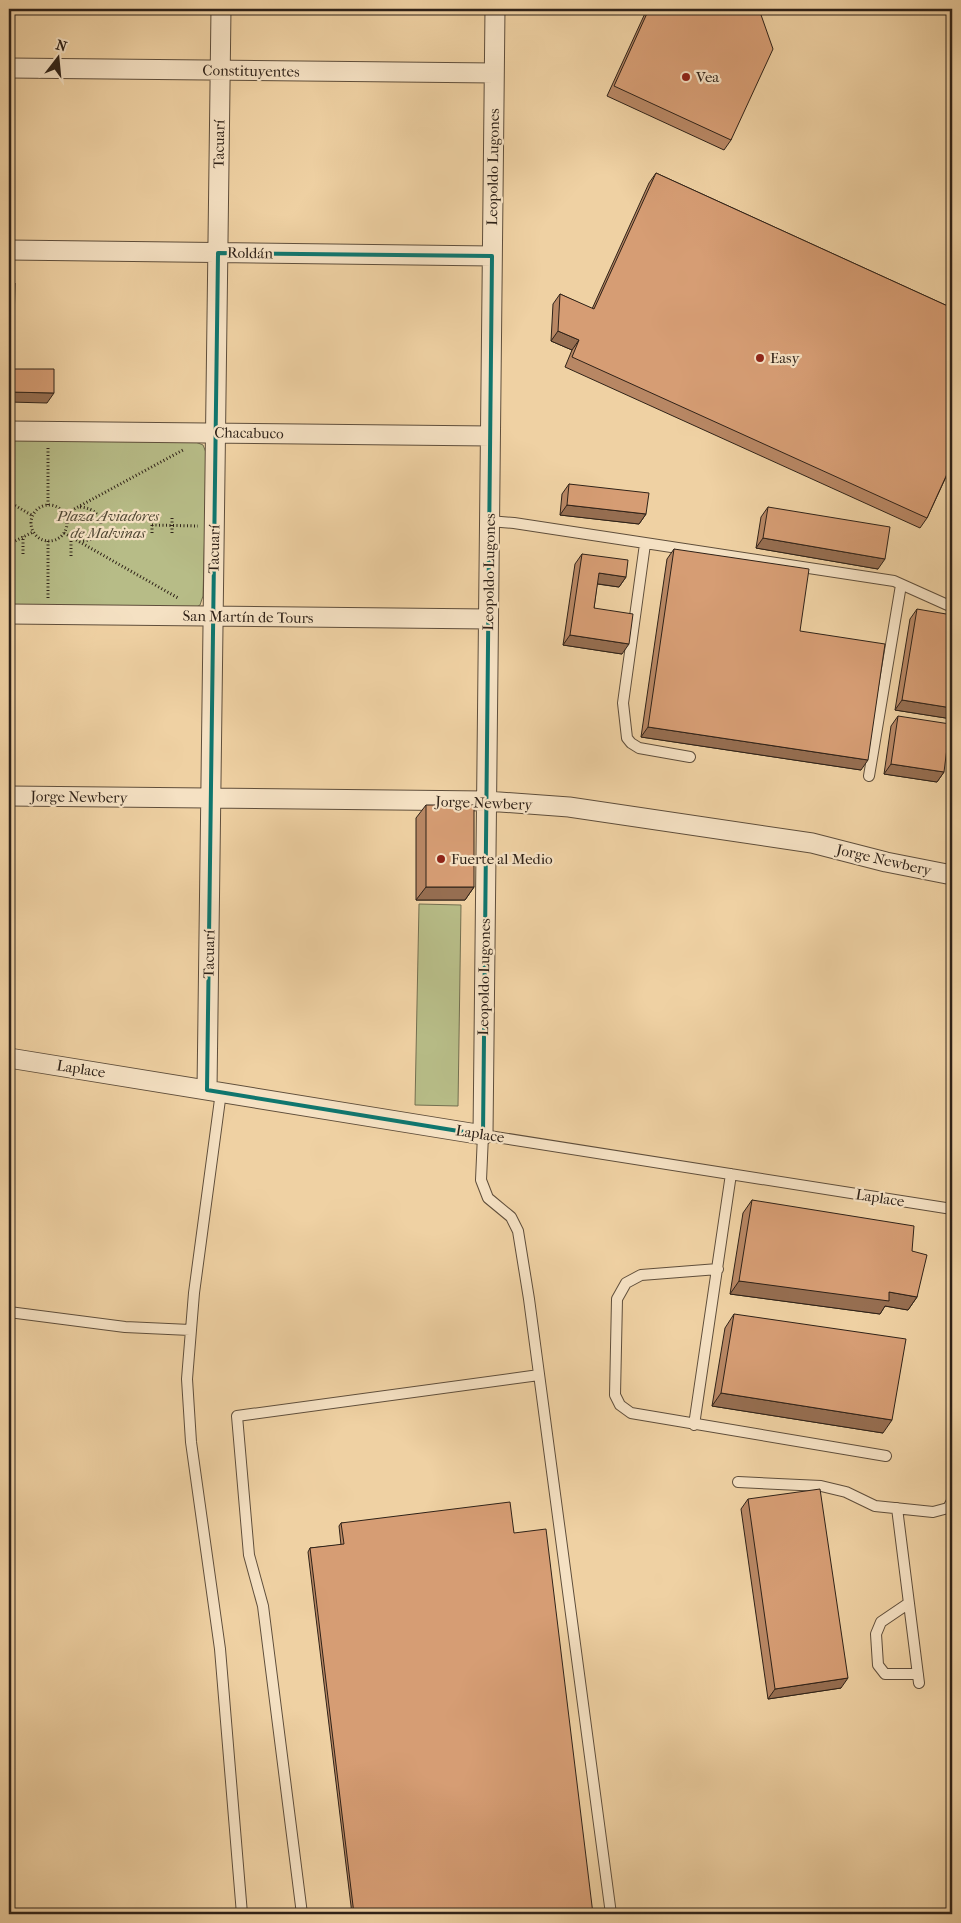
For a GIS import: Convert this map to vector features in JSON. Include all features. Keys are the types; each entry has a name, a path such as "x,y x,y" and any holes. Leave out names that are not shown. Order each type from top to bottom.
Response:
{"street":[{"name":"Tacuarí","path":"214,1091 211,798 221,9"},
{"name":"Leopoldo Lugones","path":"483,1135 495,9"},
{"name":"Constituyentes","path":"9,68 494,73"},
{"name":"Roldán","path":"9,250 492,256"},
{"name":"Chacabuco","path":"9,431 490,436"},
{"name":"San Martín de Tours","path":"9,614 488,619"},
{"name":"Jorge Newbery","path":"9,796 486,801 568,807 812,843 886,862 952,875"},
{"name":"Laplace","path":"9,1058 483,1135"}],"lane":[{"path":"489,521 514,523 894,581 952,607"},
{"path":"645,544 623,703 626,738 639,748 690,757"},
{"path":"869,776 900,584"},
{"path":"214,1091 190,1330 187,1379 192,1442 220,1650 242,1914"},
{"path":"483,1135 481,1180 488,1198 511,1217 518,1231 539,1374 611,1914"},
{"name":"Laplace","path":"483,1135 952,1209"},
{"path":"694,1425 731,1174"},
{"path":"718,1269 641,1275 626,1284 617,1299 615,1395 620,1405 631,1414 886,1456"},
{"path":"9,1312 124,1327 190,1330"},
{"path":"302,1914 264,1606 249,1555 238,1416 539,1374"},
{"path":"738,1482 821,1486 846,1492 876,1506 933,1512 948,1508 952,1501"},
{"path":"897,1508 909,1603 918,1678 886,1674 878,1665 876,1634 881,1622 909,1603"}],"path":[{"path":"48,431 48,505"},
{"path":"65,514 190,447"},
{"path":"9,504 15,505 33,516"},
{"path":"48,505 57,507 65,514 67,522 64,533 59,538 48,541 40,539 33,532 31,526 33,516 40,507 48,505"},
{"path":"77,541 83,542 93,539 100,531 101,526 101,520 95,511 90,508 79,507"},
{"path":"152,516 152,533"},
{"path":"172,517 172,533"},
{"path":"152,525 214,526"},
{"path":"9,544 33,532"},
{"path":"64,533 186,602"},
{"path":"23,536 23,554"},
{"path":"71,556 72,537"},
{"path":"9,539 17,540"},
{"path":"48,541 48,615"}],"highlighted area":[{"path":"218,253 492,256 483,1135 207,1090"}],"green space":[{"name":"Plaza Aviadores de Malvinas","path":"9,440 193,441 203,445 207,455 203,596 200,605 193,609 9,606"},
{"path":"419,904 461,905 458,1106 415,1105"}],"building":[{"name":"Vea","path":"649,9 754,9 760,12 773,49 731,140 614,86"},
{"name":"Easy","path":"656,173 952,308 952,463 927,518 572,357 579,340 558,331 560,294 594,309"},
{"path":"9,282 15,283 13,369 54,369 54,393 9,392"},
{"path":"569,484 649,493 646,514 567,505"},
{"path":"768,507 890,527 885,559 763,538"},
{"path":"674,549 809,569 800,631 885,644 868,760 648,727"},
{"path":"582,554 628,560 626,577 599,573 594,608 633,614 629,644 570,635"},
{"path":"917,609 952,615 952,708 902,700"},
{"path":"898,716 950,724 944,772 891,764"},
{"name":"Fuerte al Medio","path":"426,805 474,805 474,887 426,887"},
{"path":"752,1200 914,1226 912,1251 927,1255 917,1297 889,1292 889,1301 739,1281"},
{"path":"734,1314 906,1339 892,1420 721,1393"},
{"path":"820,1489 848,1678 775,1689 748,1499"},
{"path":"510,1502 514,1533 546,1529 593,1914 354,1914 310,1548 344,1544 341,1523"}],"place":[{"name":"Vea","path":"686,77"},
{"name":"Easy","path":"760,358"},
{"name":"Fuerte al Medio","path":"441,859"}]}
